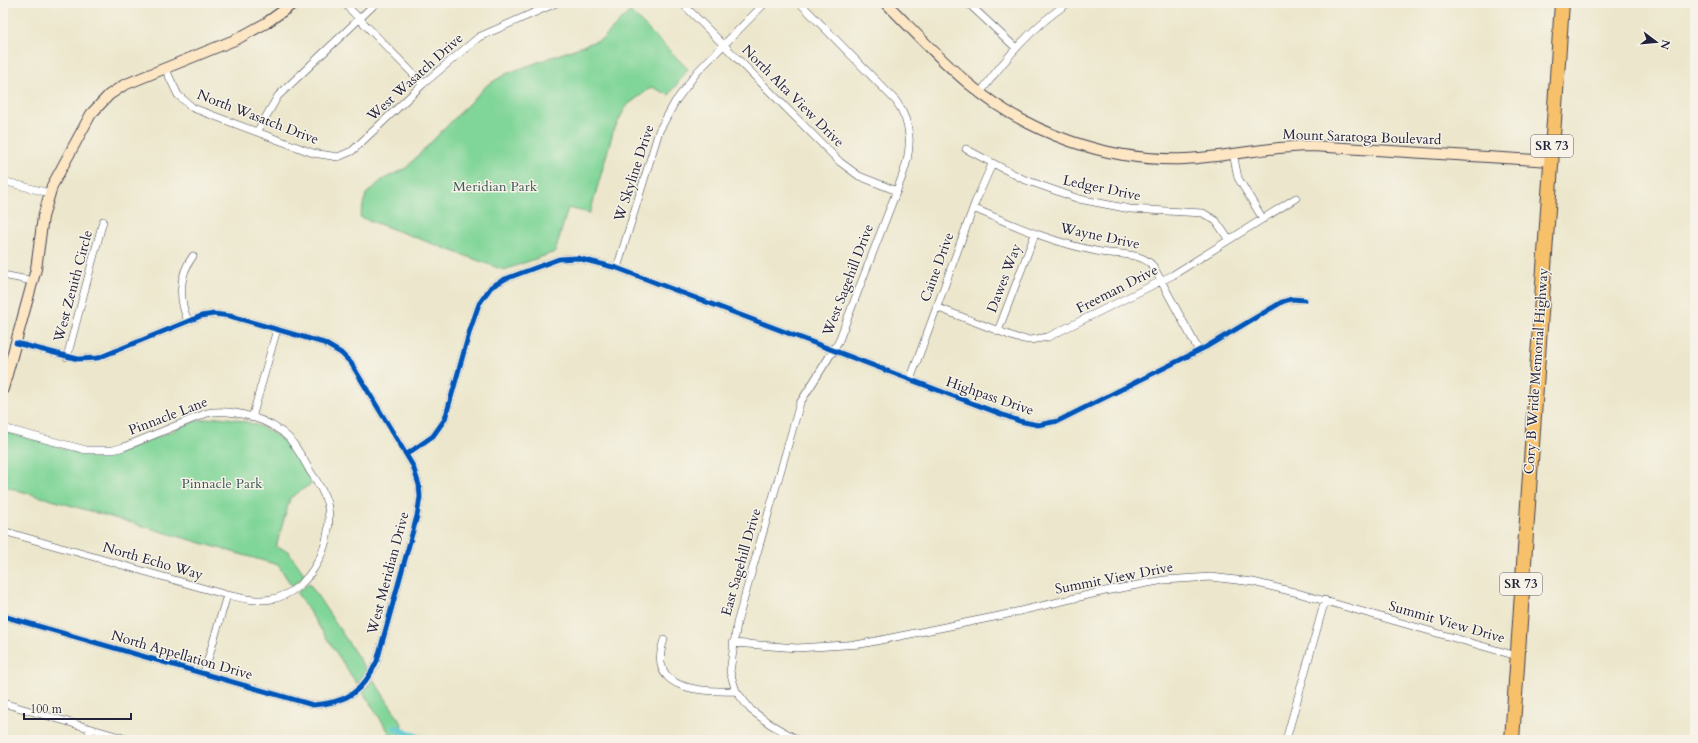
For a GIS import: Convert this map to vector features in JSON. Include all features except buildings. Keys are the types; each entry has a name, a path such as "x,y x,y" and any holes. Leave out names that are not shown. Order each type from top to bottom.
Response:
{"highway":[{"name":"Cory B Wride Memorial Highway","path":"1512,740 1562,3"}],"street":[{"path":"3,389 33,281 39,252 43,217 50,193 82,128 96,108 108,95 124,85 237,39 266,23 294,3"},
{"path":"344,3 423,84"},
{"path":"257,132 278,96 376,3"},
{"name":"West Wasatch Drive","path":"338,157 352,151 423,84 479,37 556,3"},
{"name":"North Alta View Drive","path":"682,3 840,162 859,176 897,191"},
{"name":"W Skyline Drive","path":"618,268 659,131 675,102 697,72 765,3"},
{"name":"West Sagehill Drive","path":"788,442 800,403 834,351 897,191 908,161 910,147 909,128 902,109 896,101 800,3"},
{"name":"Mount Saratoga Boulevard","path":"886,3 959,75 980,93 1003,109 1044,130 1078,143 1104,150 1140,157 1171,159 1199,158 1286,146 1312,146 1551,161"},
{"path":"968,3 1016,48"},
{"path":"980,93 1016,48 1049,17 1068,3"},
{"name":"North Wasatch Drive","path":"165,68 178,95 193,108 313,153 338,157"},
{"name":"Ledger Drive","path":"966,150 1037,185 1092,202 1145,211 1203,213 1216,221 1229,240"},
{"path":"1233,153 1235,170 1240,182 1263,219"},
{"name":"Caine Drive","path":"910,380 973,208 992,164"},
{"path":"3,181 50,193"},
{"name":"Freeman Drive","path":"936,307 998,331 1024,339 1048,337 1161,281 1296,198"},
{"name":"Wayne Drive","path":"973,208 1035,234 1088,250 1143,258 1153,266 1199,351"},
{"name":"West Zenith Circle","path":"67,357 103,221"},
{"name":"Dawes Way","path":"998,331 1035,234"},
{"path":"188,321 182,307 180,296 186,268 193,256"},
{"name":"Highpass Drive","path":"407,454 427,441 441,426 445,419 479,304 491,287 505,279 559,260 577,258 618,268 656,284 1025,423 1044,424 1058,421 1199,351 1282,302 1291,299 1305,300"},
{"path":"3,275 33,281"},
{"name":"West Meridian Drive","path":"16,343 67,357 78,359 98,358 201,316 214,314 319,341 341,353 358,374 407,454 419,485 420,497 417,516 377,661 365,683 354,693"},
{"path":"252,418 277,329"},
{"name":"Pinnacle Lane","path":"3,428 73,447 99,450 124,447 207,413 219,411 252,418 276,427 290,439 323,492 327,503 328,527 319,560 305,582 296,589"},
{"name":"East Sagehill Drive","path":"736,691 730,672 737,623 788,442"},
{"name":"North Echo Way","path":"3,531 227,596 253,600 272,599 296,589"},
{"name":"Summit View Drive","path":"734,643 797,648 861,644 999,616 1105,591 1164,580 1212,577 1246,581 1325,600 1517,656"},
{"path":"204,673 227,596"},
{"path":"1286,740 1325,600"},
{"name":"North Appellation Drive","path":"3,616 313,705 342,701 354,693"},
{"path":"664,640 660,653 663,670 677,684 698,690 736,691 751,710 770,724 798,740"},
{"path":"3,703 130,740"},
{"path":"87,740 91,729"}],"green space":[{"name":"Meridian Park","path":"630,11 688,69 669,95 652,87 626,106 613,132 590,213 568,208 555,252 504,270 360,217 366,194 382,180 406,168 487,85 508,73 602,39"},
{"name":"Pinnacle Park","path":"219,417 254,424 278,436 293,451 312,483 290,498 276,547 288,551 305,575 292,586 278,565 3,486 3,431 74,451 95,454 115,453 131,448 196,421"},
{"path":"309,583 367,671 357,684 297,593"},
{"path":"373,679 402,724 399,740 394,740 362,691"}],"waterway":[{"path":"396,728 423,740"}],"cycle path":[{"path":"407,454 433,436 445,419 470,330 479,304 491,287 505,279 559,259 577,258 617,268 1019,421 1038,425 1058,421 1206,347 1282,302 1291,299 1305,300"},
{"path":"3,616 313,705 335,702 352,694 359,688 366,681 377,661 417,516 420,497 419,485 413,466 351,363 341,353 324,343 230,316 214,314 201,316 98,358 78,359 16,343"}]}
